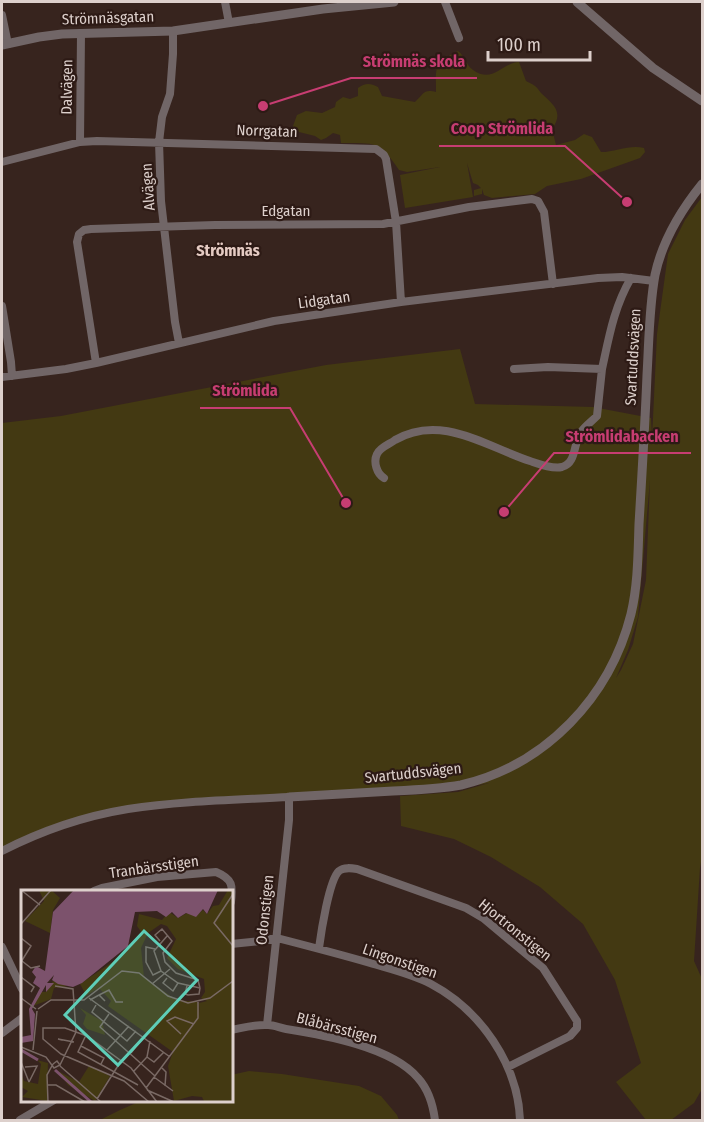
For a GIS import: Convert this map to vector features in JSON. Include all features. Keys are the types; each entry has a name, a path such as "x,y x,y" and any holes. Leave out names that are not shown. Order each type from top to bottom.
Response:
{"street":[{"path":"225,2 229,23"},
{"name":"Strömnäsgatan","path":"5,45 62,34 172,31 323,9 394,2"},
{"path":"445,2 459,38"},
{"path":"577,2 650,65 702,101"},
{"path":"2,15 5,45"},
{"name":"Alvägen","path":"172,31 170,94 162,117 159,142 160,185 179,343"},
{"name":"Dalvägen","path":"80,142 81,33"},
{"name":"Norrgatan","path":"2,162 80,142 97,141 376,149 386,159 396,222 401,302"},
{"name":"Svartuddsvägen","path":"2,851 39,834 74,822 127,810 156,806 461,785 516,764 541,749 576,718 605,680 624,639 635,593 654,281 669,235 680,214 702,184"},
{"name":"Edgatan","path":"96,363 77,242 79,234 84,230 165,226 362,225 396,222 469,207 532,199 538,201 544,212 553,284"},
{"name":"Lidgatan","path":"2,377 96,363 274,321 401,302 598,278 654,281"},
{"path":"384,478 377,467 377,453 381,449 400,437 434,429 448,430 539,464 556,468 564,467 573,455 581,431 597,416 602,369 611,327 620,297 631,278"},
{"path":"2,306 12,376"},
{"path":"514,369 548,367 602,369"},
{"name":"Odonstigen","path":"267,1025 289,820 289,797"},
{"name":"Hjortronstigen","path":"319,948 332,885 337,873 344,869 357,869 466,908 483,918 543,968 577,1021 577,1028 570,1036 508,1067"},
{"name":"Tranbärsstigen","path":"97,890 157,877 216,872 225,876 230,882 233,890 232,896"},
{"name":"Lingonstigen","path":"232,944 277,938 392,969 428,982 443,991 471,1014 498,1049 508,1067 516,1092 520,1120"},
{"path":"2,947 21,987"},
{"path":"2,1033 21,1019"},
{"name":"Blåbärsstigen","path":"232,1030 267,1025 309,1032 377,1051 405,1066 418,1078 433,1106 435,1120"},
{"path":"20,1120 52,1101"}],"shaded area":[{"path":"458,51 471,68 480,74 492,74 519,62 526,81 536,87 556,109 556,123 552,129 556,145 575,140 584,134 592,137 601,152 639,147 644,148 645,152 640,158 581,179 547,186 535,194 492,198 484,195 482,189 482,194 474,196 474,190 481,188 473,183 467,163 473,197 405,208 400,175 440,167 407,172 399,170 386,153 375,145 341,143 340,135 333,133 321,140 315,136 295,131 293,126 297,115 306,111 322,113 335,107 336,102 343,97 350,99 358,96 358,88 365,84 378,87 382,96 415,102 426,92 436,92 436,71 440,63"},
{"path":"702,197 702,856 694,961 702,979 702,1089 694,1103 671,1120 646,1120 616,1082 641,1063 615,980 583,924 540,887 491,857 454,839 401,826 400,796 458,792 489,783 176,804 90,816 2,850 2,423 61,416 326,365 460,349 475,404 593,407 651,418 652,439 657,334 668,254 685,220","holes":["650,480 646,580 633,644 616,678 638,617"]},
{"path":"249,1071 359,1086 381,1096 399,1120 100,1120 141,1101 232,1101 232,1075"}],"place":[{"name":"Strömnäs skola","path":"263,106"},
{"name":"Coop Strömlida","path":"627,202"},
{"name":"Strömlida","path":"346,503"},
{"name":"Strömlidabacken","path":"504,512"}],"district":[{"name":"Strömnäs","path":"228,250"}]}
